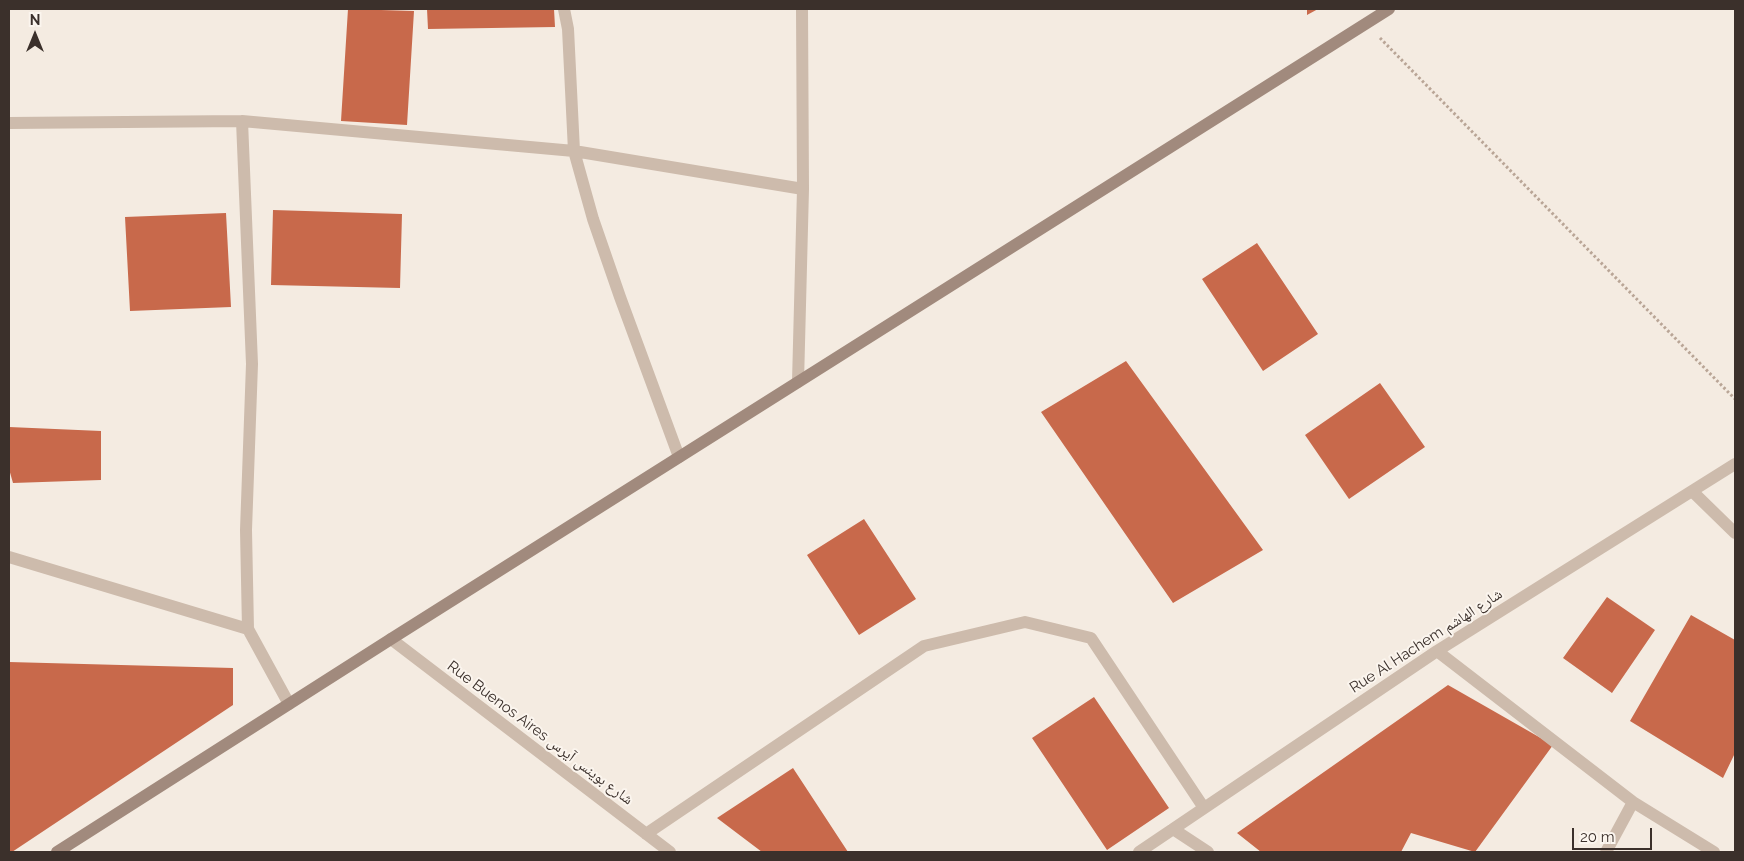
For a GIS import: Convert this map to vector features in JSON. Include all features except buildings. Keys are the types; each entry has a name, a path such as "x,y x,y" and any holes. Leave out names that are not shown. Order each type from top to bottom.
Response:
{"street":[{"path":"564,9 568,29 574,151 593,219 679,457"},
{"path":"798,382 803,189 802,9"},
{"path":"57,852 1389,9"},
{"path":"242,121 252,364 246,530 248,629 289,704"},
{"path":"9,123 242,121 574,151 803,189"},
{"name":"Rue Al Hachem شارع الهاشم","path":"1139,852 1437,651 1735,464"},
{"path":"1692,491 1735,533"},
{"path":"9,557 248,629"},
{"path":"646,834 924,646 1025,622 1091,638 1204,808"},
{"name":"Rue Buenos Aires شارع بوينس آيرس","path":"391,639 670,852"},
{"path":"1437,651 1633,802 1714,852"},
{"path":"1606,852 1633,802"},
{"path":"1173,829 1208,852"}],"path":[{"path":"1365,24 1735,399"}]}
